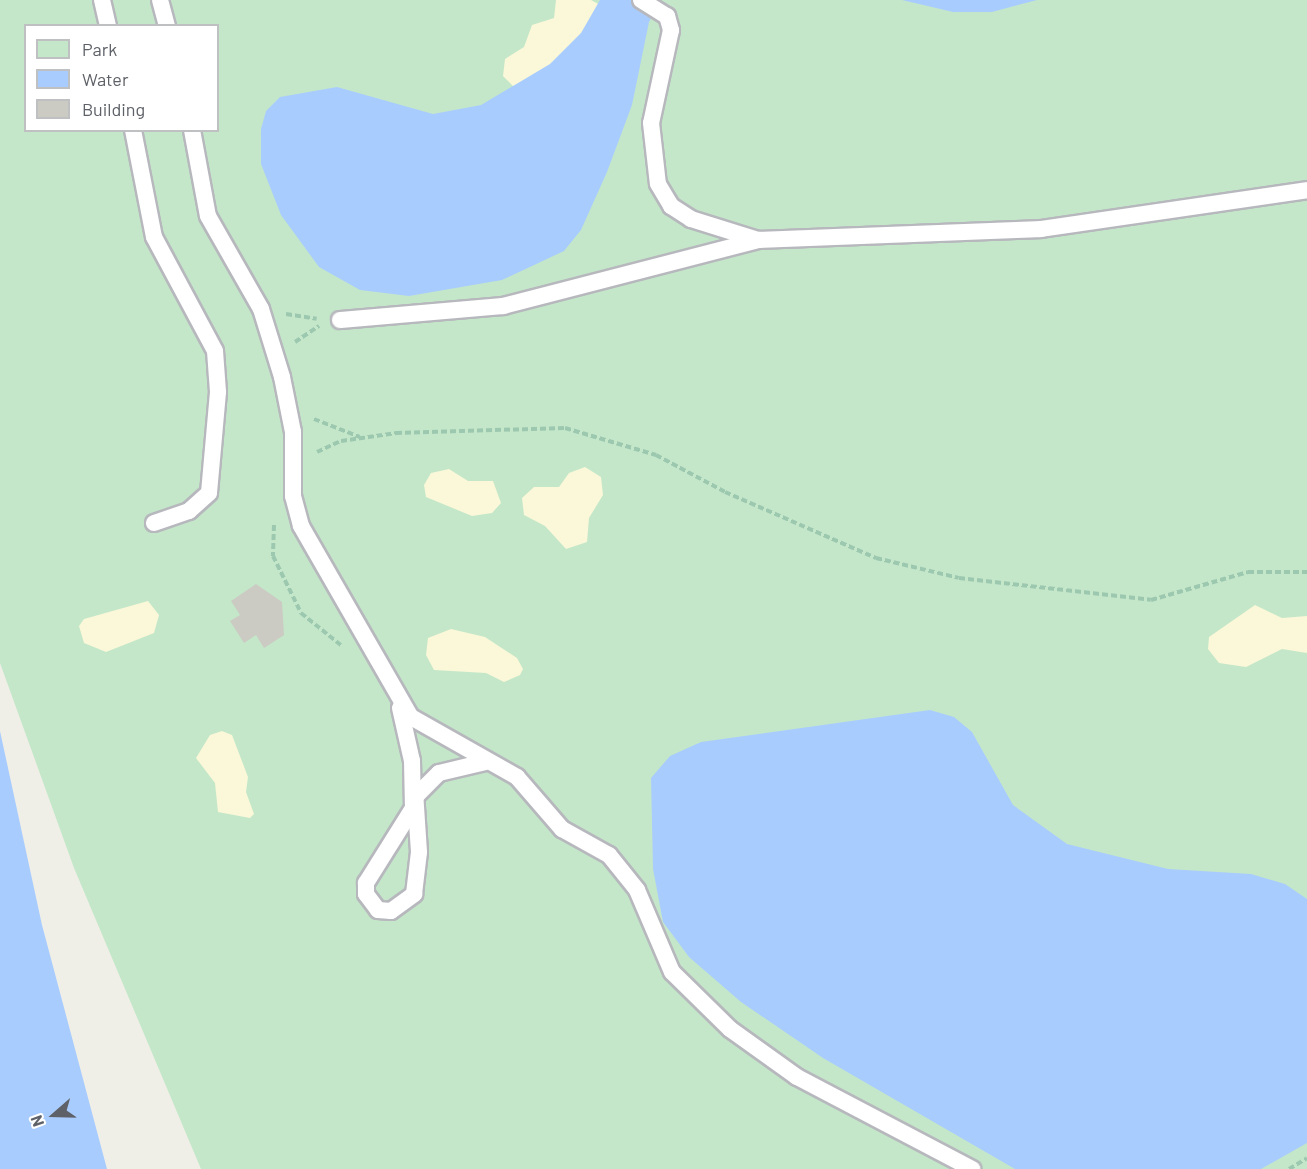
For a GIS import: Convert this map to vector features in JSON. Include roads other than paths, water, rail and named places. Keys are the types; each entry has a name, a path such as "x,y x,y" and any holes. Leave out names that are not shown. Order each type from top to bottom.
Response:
{"lane":[{"path":"102,0 108,24"},
{"path":"160,0 166,24"},
{"path":"641,0 667,16 671,30 651,123 658,184 671,206 691,219 759,240"},
{"path":"133,132 154,237 215,351 218,392 208,493 189,511 154,523"},
{"path":"192,132 208,216 252,295 283,382 293,432 293,488 308,542 379,667 411,717 485,762 517,777 562,829 623,869 672,972 730,1029 797,1077 972,1169"},
{"path":"340,320 503,306 759,240 1041,229 1307,190"},
{"path":"379,667 406,728 415,795 419,852 414,894 391,911 378,910 366,894 366,883 406,825 415,795 439,773 485,762"}],"water":[{"path":"600,0 661,0 649,22 632,105 607,172 581,230 564,251 502,280 409,296 360,290 319,267 281,215 261,164 261,129 266,111 280,97 337,87 433,114 481,105 550,64 581,33"},
{"path":"902,0 1037,0 992,12 953,12"},
{"path":"930,710 954,717 972,732 1013,805 1067,844 1168,869 1251,874 1285,884 1307,899 1307,1143 1261,1169 1015,1169 823,1058 741,1002 689,957 663,922 653,869 651,778 670,756 701,742"},
{"path":"0,731 42,925 107,1169 0,1169"}]}
